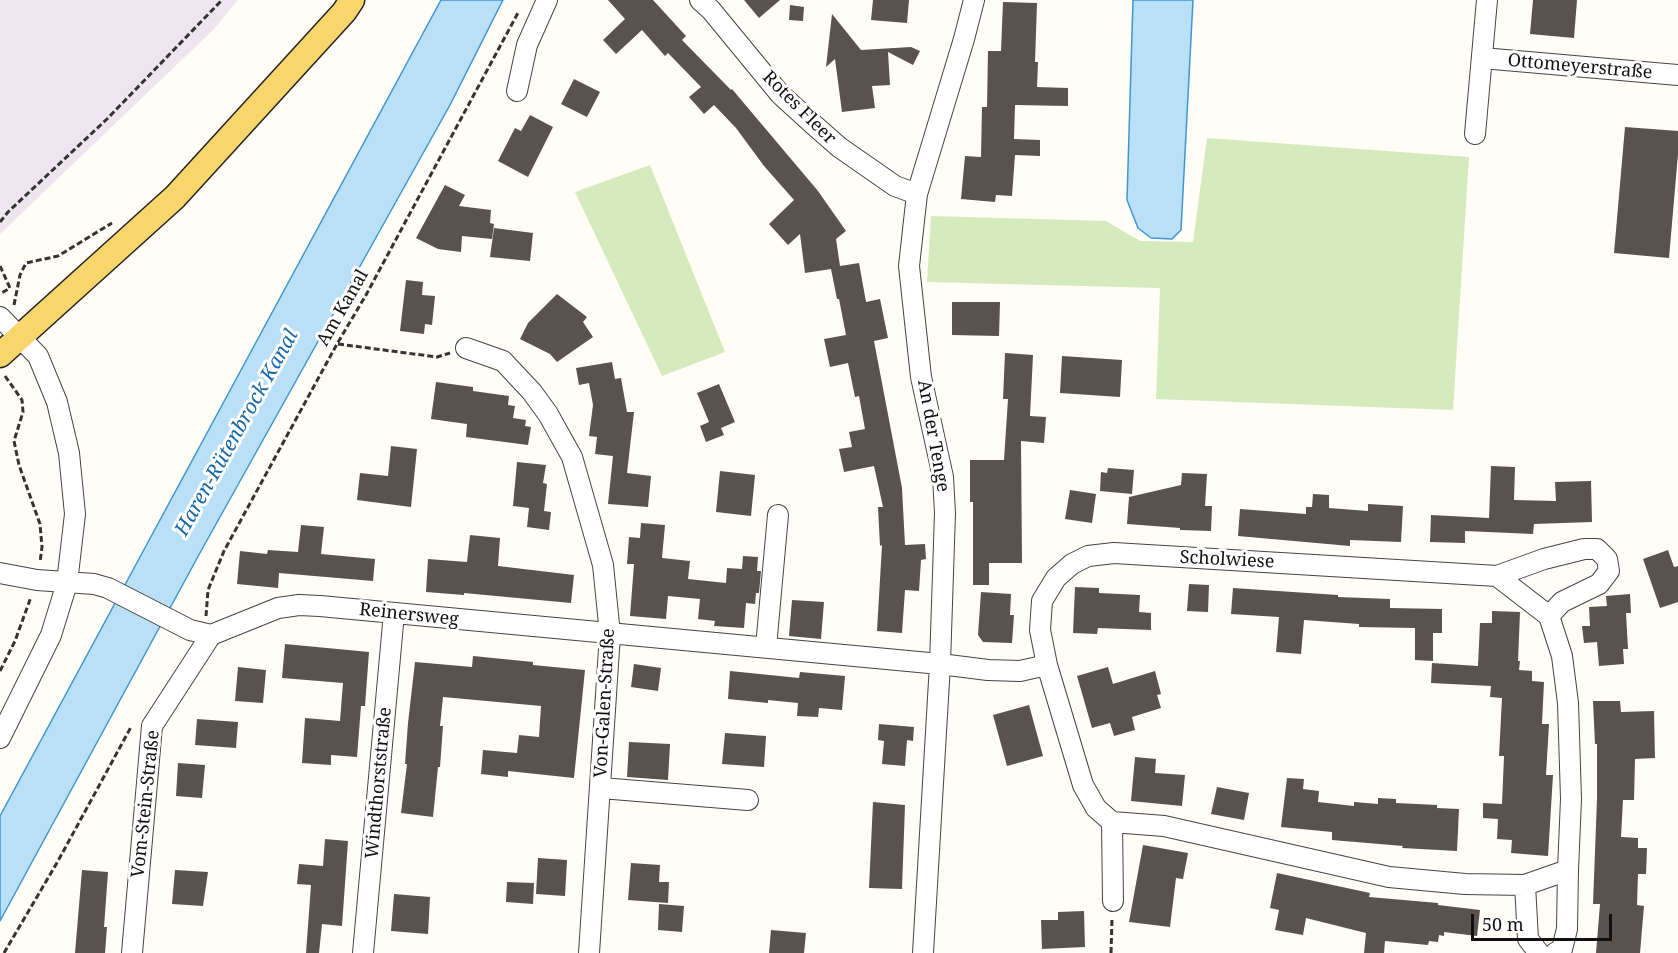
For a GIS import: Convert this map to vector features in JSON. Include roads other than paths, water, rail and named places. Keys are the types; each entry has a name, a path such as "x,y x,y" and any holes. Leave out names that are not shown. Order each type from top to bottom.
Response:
{"main road":[{"path":"0,355 175,197 344,12 352,0"}],"street":[{"path":"517,91 527,45 548,0"},
{"name":"Rotes Fleer","path":"700,0 711,10 780,94 814,125 839,147 895,186 917,194"},
{"name":"An der Tenge","path":"923,953 940,664 945,504 943,477 921,377 909,266 917,194 974,0"},
{"name":"Ottomeyerstraße","path":"1475,134 1487,0"},
{"name":"Ottomeyerstraße","path":"1482,58 1678,75"},
{"path":"0,738 51,635 67,583 75,514 69,453 57,402 38,356 4,314"},
{"name":"Von-Galen-Straße","path":"466,348 503,361 532,392 548,414 572,458 603,565 610,634 589,953"},
{"path":"766,647 778,515"},
{"name":"Scholwiese","path":"1112,822 1096,808 1083,785 1047,664 1040,630 1042,601 1056,578 1072,564 1088,556 1114,553 1497,576 1544,559 1584,549 1597,549 1607,559 1609,571 1599,584 1562,602 1549,615"},
{"path":"0,573 37,580 94,584 108,588 190,630 211,635"},
{"path":"1497,576 1549,615 1562,656 1568,703 1571,799 1567,929 1562,949 1555,953"},
{"name":"Reinersweg","path":"211,635 278,608 299,605 940,664"},
{"name":"Windthorststraße","path":"363,953 394,613"},
{"name":"Vom-Stein-Straße","path":"132,953 152,726 211,635"},
{"path":"940,664 1020,671 1047,664"},
{"name":"Von-Galen-Straße","path":"601,788 748,800"},
{"path":"1113,901 1112,822 1164,826 1389,877 1465,884 1525,885 1568,870"},
{"path":"1525,885 1528,939 1539,953"}],"water":[{"name":"Haren-Rütenbrock Kanal","path":"441,0 503,0 450,105 201,551 0,921 0,816"},
{"path":"1133,0 1193,0 1181,230 1172,239 1151,238 1138,228 1127,200"}]}
